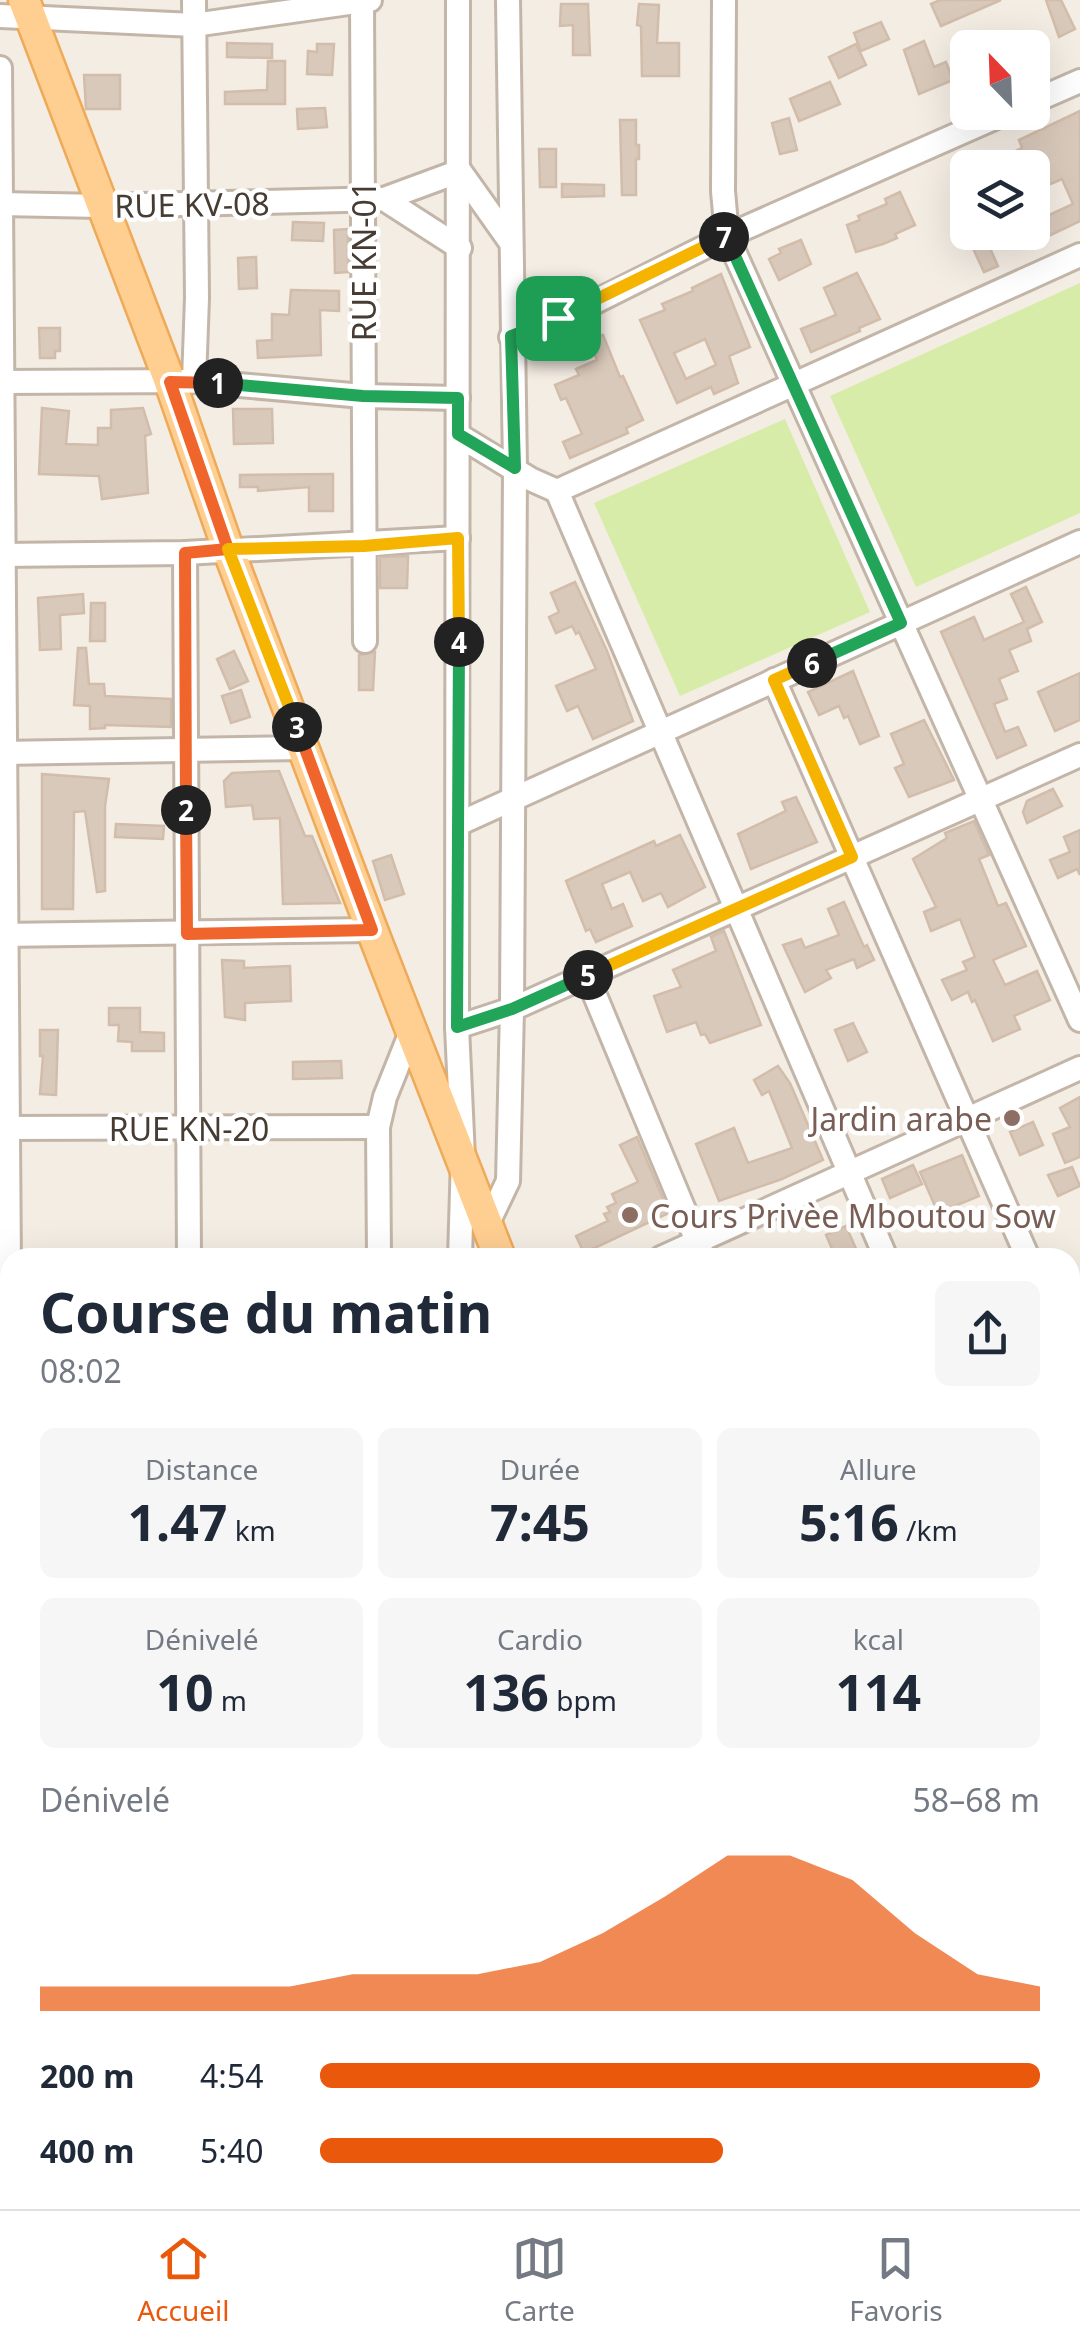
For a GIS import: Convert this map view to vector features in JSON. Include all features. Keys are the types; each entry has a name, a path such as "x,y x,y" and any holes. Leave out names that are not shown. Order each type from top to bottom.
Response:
{"main road":[{"path":"18,11 182,381 228,549 496,1248"}],"street":[{"path":"182,381 197,298 194,0"},
{"path":"458,0 460,1248"},
{"path":"487,1224 508,1181 512,1009 515,468 508,0"},
{"path":"18,11 194,26 365,1"},
{"name":"RUE KN-01","path":"365,1 373,200 363,396 365,642"},
{"path":"731,3 723,191 726,236 1080,1020"},
{"path":"0,68 4,1128 8,1248"},
{"path":"1050,94 1080,81"},
{"path":"511,336 581,309 726,236 967,130"},
{"path":"373,200 460,171"},
{"path":"460,171 512,243"},
{"path":"373,200 460,248"},
{"name":"RUE KV-08","path":"0,204 102,206 373,200"},
{"path":"458,434 544,487 557,491 1080,255"},
{"path":"1,382 182,381 363,396 458,398"},
{"path":"557,491 882,1248"},
{"path":"2,555 185,553 458,538"},
{"path":"458,824 1080,542"},
{"path":"185,553 190,1248"},
{"path":"774,680 1024,1248"},
{"path":"2,753 304,748"},
{"path":"457,1027 512,1009 1080,755"},
{"path":"3,934 372,930"},
{"path":"587,976 701,1248"},
{"path":"378,1248 378,1127 385,1097 411,1032"},
{"path":"703,1248 852,1172 1080,1068"},
{"name":"RUE KN-20","path":"4,1128 378,1127"}],"green space":[{"path":"1080,283 1080,513 916,587 830,396"},
{"path":"785,419 870,612 680,696 594,503"}],"building":[{"path":"940,0 1001,0 941,26 931,4"},
{"path":"1046,0 1061,0 1075,29 1059,37"},
{"path":"561,4 588,4 590,55 573,55 573,25 560,26"},
{"path":"639,4 659,5 657,43 679,43 679,76 642,76"},
{"path":"881,22 889,39 861,51 854,33"},
{"path":"924,41 934,67 946,62 950,81 919,94 904,50"},
{"path":"227,43 272,44 272,58 227,57"},
{"path":"317,44 334,44 332,75 307,74 308,51 317,52"},
{"path":"856,44 866,65 839,78 829,57"},
{"path":"268,61 285,61 285,104 225,104 225,92 267,90"},
{"path":"84,75 120,75 120,109 86,109"},
{"path":"830,82 840,104 799,121 790,99"},
{"path":"325,108 327,127 298,129 297,109"},
{"path":"1080,111 1080,221 1050,235 1050,215 1073,204 1062,179 1050,184 1050,150 1018,150 1022,148 1019,140 1040,130 1050,130 1050,125"},
{"path":"789,118 797,150 780,154 772,123"},
{"path":"620,120 636,120 636,195 622,195"},
{"path":"539,149 556,149 556,187 540,187"},
{"path":"562,184 604,185 604,196 562,197"},
{"path":"900,192 915,225 895,234 897,238 856,252 847,225 887,204 885,199"},
{"path":"293,222 324,223 323,241 292,240"},
{"path":"348,229 348,272 335,273 334,230"},
{"path":"801,240 811,264 779,280 769,259 781,253 779,249"},
{"path":"974,250 991,250 998,266 984,272"},
{"path":"256,257 257,288 239,289 238,258"},
{"path":"857,273 880,319 811,352 801,329 836,315 824,288"},
{"path":"721,274 750,347 729,356 738,383 714,394 711,387 677,403 640,320 665,310 662,304 693,291 692,288","holes":["705,339 716,365 686,379 674,353"]},
{"path":"291,290 339,291 339,311 320,310 321,355 258,358 257,341 272,340 272,314 289,315"},
{"path":"39,328 60,328 60,351 55,351 55,358 40,358"},
{"path":"603,335 643,420 626,428 628,433 570,458 563,442 582,434 566,398 561,400 555,385 579,375 576,369 597,360 589,341"},
{"path":"42,408 69,411 66,444 98,445 98,428 111,428 111,410 143,408 151,434 145,436 148,493 102,499 99,476 39,474"},
{"path":"233,409 272,409 273,443 234,444"},
{"path":"333,474 333,511 309,511 309,487 258,491 258,487 240,487 240,475"},
{"path":"408,556 407,588 380,588 380,557"},
{"path":"575,582 633,721 593,739 578,706 567,711 556,686 596,669 579,632 576,634 572,626 556,633 549,617 559,612 551,593"},
{"path":"1026,587 1042,622 1027,629 1031,641 1009,650 1018,671 999,679 1007,699 994,704 1005,732 1018,727 1026,745 997,758 941,632 974,617 984,640 1024,622 1011,594"},
{"path":"83,594 84,613 60,615 61,649 40,650 38,598"},
{"path":"91,603 105,603 105,641 90,641"},
{"path":"78,648 86,648 89,684 104,684 105,696 171,699 171,727 105,725 90,729 90,706 74,705"},
{"path":"234,651 248,681 230,689 217,659"},
{"path":"375,652 373,690 359,690 359,655"},
{"path":"853,671 879,736 860,744 848,716 844,718 839,706 819,715 808,692"},
{"path":"1080,673 1080,720 1055,731 1038,692"},
{"path":"241,690 250,717 231,723 222,696"},
{"path":"924,720 954,780 909,797 895,768 904,764 891,734"},
{"path":"279,771 305,836 312,836 340,903 283,904 280,818 254,819 252,805 226,807 224,781 232,773"},
{"path":"42,774 109,779 105,806 105,891 97,892 85,811 74,812 73,909 42,909"},
{"path":"1053,789 1062,806 1027,823 1023,812 1027,801"},
{"path":"796,797 817,842 751,869 738,834 786,811 782,802"},
{"path":"974,821 989,855 979,859 998,906 1006,903 1026,946 993,960 1005,985 1037,971 1050,1000 1014,1016 1020,1029 993,1041 975,1000 972,1002 968,992 952,1000 942,980 967,970 963,962 975,957 960,919 931,931 924,912 936,907 913,859 947,838 945,833"},
{"path":"116,824 164,826 163,839 115,837"},
{"path":"1080,830 1080,875 1077,869 1058,878 1050,860 1070,852 1064,837"},
{"path":"680,835 705,887 668,907 661,893 643,901 630,872 602,884 612,909 623,904 632,926 596,942 590,929 586,931 566,881 654,841 656,846"},
{"path":"391,855 404,894 385,900 373,861"},
{"path":"844,902 874,960 857,968 854,959 826,970 831,978 805,992 783,945 801,939 805,948 839,935 828,909"},
{"path":"724,931 761,1025 710,1043 705,1034 701,1035 696,1022 667,1032 654,996 681,987 673,970 716,951 711,937"},
{"path":"222,960 244,961 244,968 290,966 291,1001 245,1003 245,1020 225,1017"},
{"path":"109,1008 140,1008 140,1032 164,1033 164,1051 132,1051 132,1042 118,1041 119,1025 109,1025"},
{"path":"853,1023 867,1052 848,1061 835,1030"},
{"path":"40,1030 58,1030 56,1095 40,1094"},
{"path":"341,1061 342,1078 293,1079 293,1062"},
{"path":"778,1066 790,1083 823,1160 719,1201 696,1144 734,1128 748,1163 792,1148 769,1091 762,1095 754,1080"},
{"path":"1080,1097 1080,1157 1065,1163 1053,1134 1070,1127 1060,1108"},
{"path":"1033,1122 1043,1145 1020,1155 1010,1132"},
{"path":"637,1137 669,1213 595,1248 582,1248 576,1236 608,1221 604,1214 610,1212 607,1207 616,1203 612,1194 638,1182 620,1145"},
{"path":"962,1155 979,1196 938,1213 920,1172"},
{"path":"913,1165 922,1184 890,1198 882,1179"},
{"path":"1072,1167 1080,1186 1058,1196 1048,1175"},
{"path":"846,1226 856,1248 832,1248 826,1235"}],"place":[{"name":"Jardin arabe","path":"1012,1118"},
{"name":"Cours Privèe Mboutou Sow","path":"630,1215"}],"route":[{"path":"558,318 511,336 515,468 458,434 458,398 363,396 170,382 228,549 185,553 187,934 372,930 228,549 364,546 458,538 457,1027 512,1009 852,857 774,680 901,623 726,236 558,318"}]}
